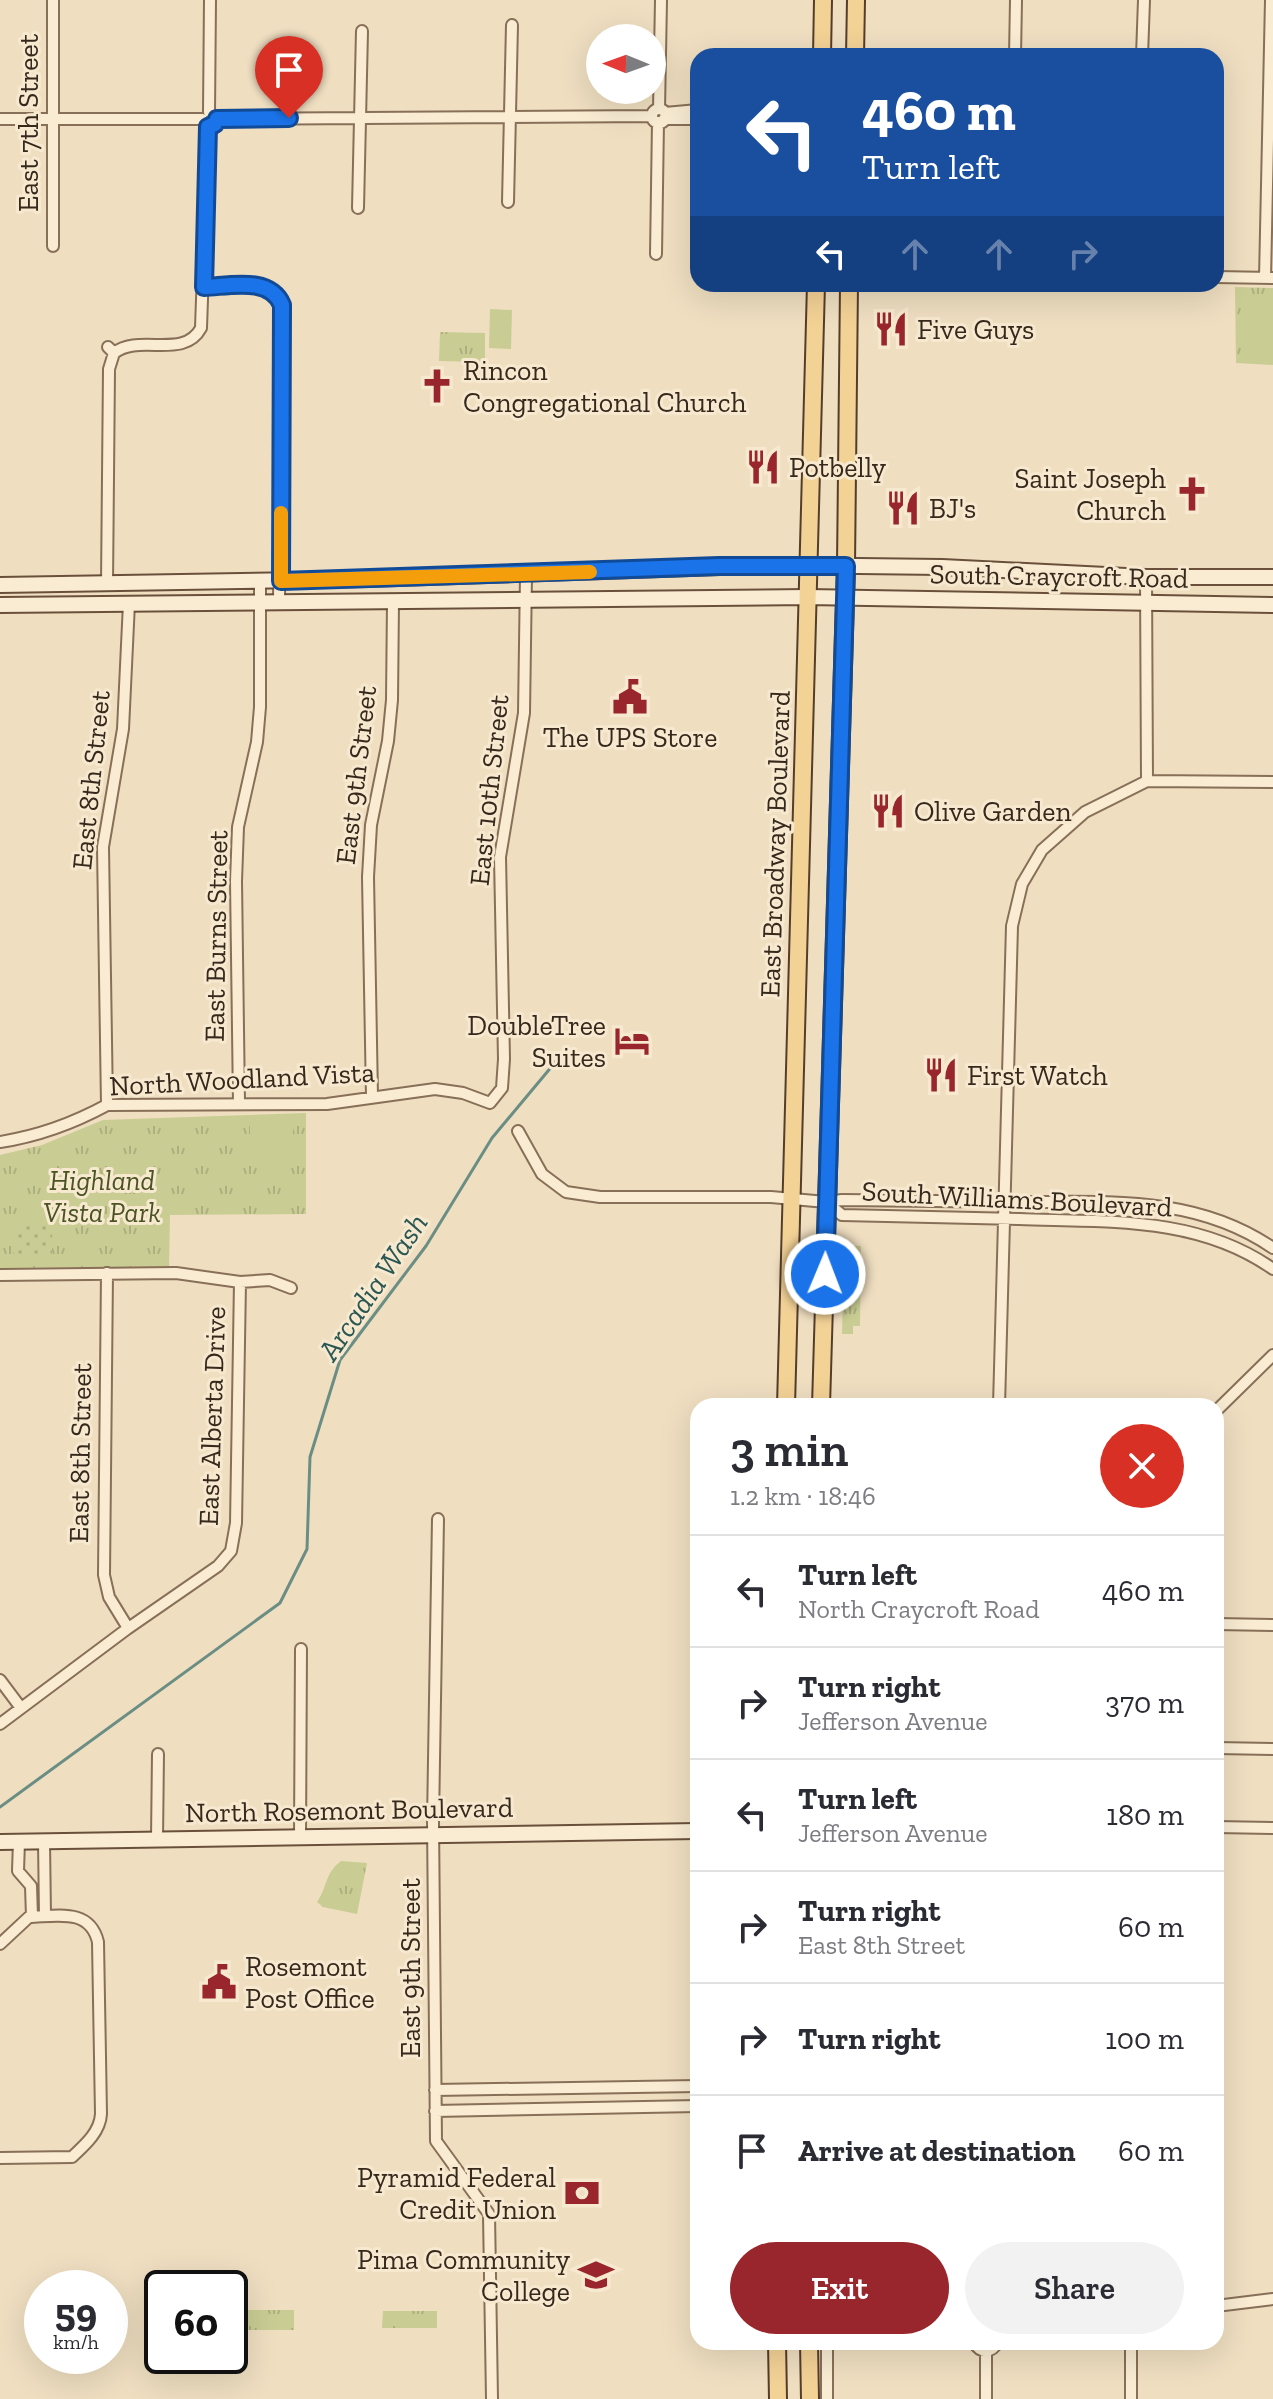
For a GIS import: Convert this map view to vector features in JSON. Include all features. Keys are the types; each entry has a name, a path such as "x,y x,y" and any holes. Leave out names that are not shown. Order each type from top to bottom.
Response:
{"main road":[{"path":"822,48 823,0"},
{"path":"855,48 856,0"},
{"name":"East Broadway Boulevard","path":"786,1398 816,292"},
{"path":"821,1398 846,566 849,292"},
{"name":"South Craycroft Road","path":"0,585 281,581 810,566 942,567 1146,577 1273,577"},
{"name":"South Craycroft Road","path":"0,605 808,597 1273,605"},
{"name":"North Rosemont Boulevard","path":"0,1842 690,1831"},
{"path":"777,2350 778,2399"},
{"path":"809,2350 810,2399"}],"street":[{"name":"East 7th Street","path":"53,0 53,246"},
{"path":"107,584 111,350 131,344 178,344 192,340 201,328 210,0"},
{"path":"656,254 661,0"},
{"path":"1015,48 1016,0"},
{"path":"1142,48 1144,0"},
{"path":"1224,277 1269,278 1271,0"},
{"path":"508,202 512,25"},
{"path":"358,208 362,31"},
{"path":"660,116 690,111"},
{"path":"0,119 690,118"},
{"path":"204,287 266,287 279,297 282,305 279,601"},
{"name":"East 10th Street","path":"490,1103 502,1088 504,1059 500,857 524,713 526,575"},
{"path":"1146,577 1147,781"},
{"name":"East Burns Street","path":"239,1103 238,827 257,742 260,581"},
{"name":"East 9th Street","path":"372,1097 368,877 371,825 388,741 392,700 393,602"},
{"name":"East 8th Street","path":"107,1105 103,847 123,729 129,603"},
{"path":"999,1398 1012,926 1022,884 1042,850 1085,812 1147,781 1273,782"},
{"name":"North Woodland Vista","path":"0,1142 31,1137 77,1121 107,1105 327,1104 435,1089 463,1093 490,1103"},
{"path":"518,1131 542,1174 566,1192 600,1197 826,1202"},
{"name":"South Williams Boulevard","path":"826,1202 1005,1201 1162,1205 1246,1232 1273,1248"},
{"name":"South Williams Boulevard","path":"826,1202 842,1215 1134,1222 1166,1226 1216,1240 1273,1269"},
{"name":"East 8th Street","path":"107,1273 104,1575 109,1597 128,1628"},
{"path":"0,1275 176,1273 240,1282 270,1280 291,1288"},
{"name":"East Alberta Drive","path":"0,1724 128,1628 218,1566 231,1551 236,1523 240,1282"},
{"path":"1224,1403 1273,1355"},
{"name":"East 9th Street","path":"438,1519 434,1834 436,2141 489,2214 492,2399"},
{"path":"1224,1624 1273,1625"},
{"path":"300,1837 301,1649"},
{"path":"0,1680 21,1708"},
{"path":"1224,1748 1273,1749"},
{"path":"157,1839 158,1754"},
{"path":"1224,1827 1273,1828"},
{"path":"19,1841 18,1871 31,1886 32,1917"},
{"path":"44,1841 45,1916"},
{"path":"25,1879 45,1880"},
{"path":"0,1944 32,1917 81,1917 95,1922 98,1942 100,2126 75,2155 69,2157 0,2158"},
{"path":"435,2090 690,2086"},
{"path":"435,2111 690,2106"},
{"path":"1224,2305 1273,2299"},
{"path":"827,2350 827,2399"},
{"path":"982,2350 989,2350"},
{"path":"1131,2350 1131,2399"},
{"path":"986,2351 986,2399"}],"green space":[{"path":"1235,287 1273,288 1273,365 1236,363"},
{"path":"1244,308 1273,309 1273,350 1244,349"},
{"path":"490,309 512,310 511,349 489,348"},
{"path":"440,332 485,333 485,362 439,361"},
{"name":"Highland Vista Park","path":"306,1113 306,1214 170,1215 169,1267 0,1268 0,1155 42,1145 103,1120"},
{"path":"287,1122 293,1127 292,1165 265,1160 252,1142 250,1123"},
{"path":"14,1223 52,1223 52,1254 14,1254"},
{"path":"844,1245 861,1246 860,1326 853,1326 853,1334 842,1334"},
{"path":"341,1861 367,1863 357,1914 323,1907 317,1902 329,1875"},
{"path":"248,2310 294,2310 294,2330 248,2330"},
{"path":"383,2311 437,2311 437,2328 382,2328"}],"waterway":[{"name":"Arcadia Wash","path":"0,1807 280,1603 307,1549 310,1457 340,1360 426,1246 492,1138 558,1059"}],"slow traffic":[{"path":"281,513 281,581 590,572"}],"place":[{"name":"Five Guys","path":"891,329"},
{"name":"Rincon Congregational Church","path":"437,386"},
{"name":"Potbelly","path":"763,467"},
{"name":"Saint Joseph Church","path":"1192,494"},
{"name":"BJ's","path":"903,508"},
{"name":"The UPS Store","path":"630,697"},
{"name":"Olive Garden","path":"888,811"},
{"name":"DoubleTree Suites","path":"632,1041"},
{"name":"First Watch","path":"941,1075"},
{"name":"Rosemont Post Office","path":"219,1982"},
{"name":"Pyramid Federal Credit Union","path":"582,2193"},
{"name":"Pima Community College","path":"596,2275"}],"route":[{"path":"289,118 217,119 213,126 208,127 204,287 266,287 279,297 282,305 281,581 719,566 846,566 825,1274"}]}
